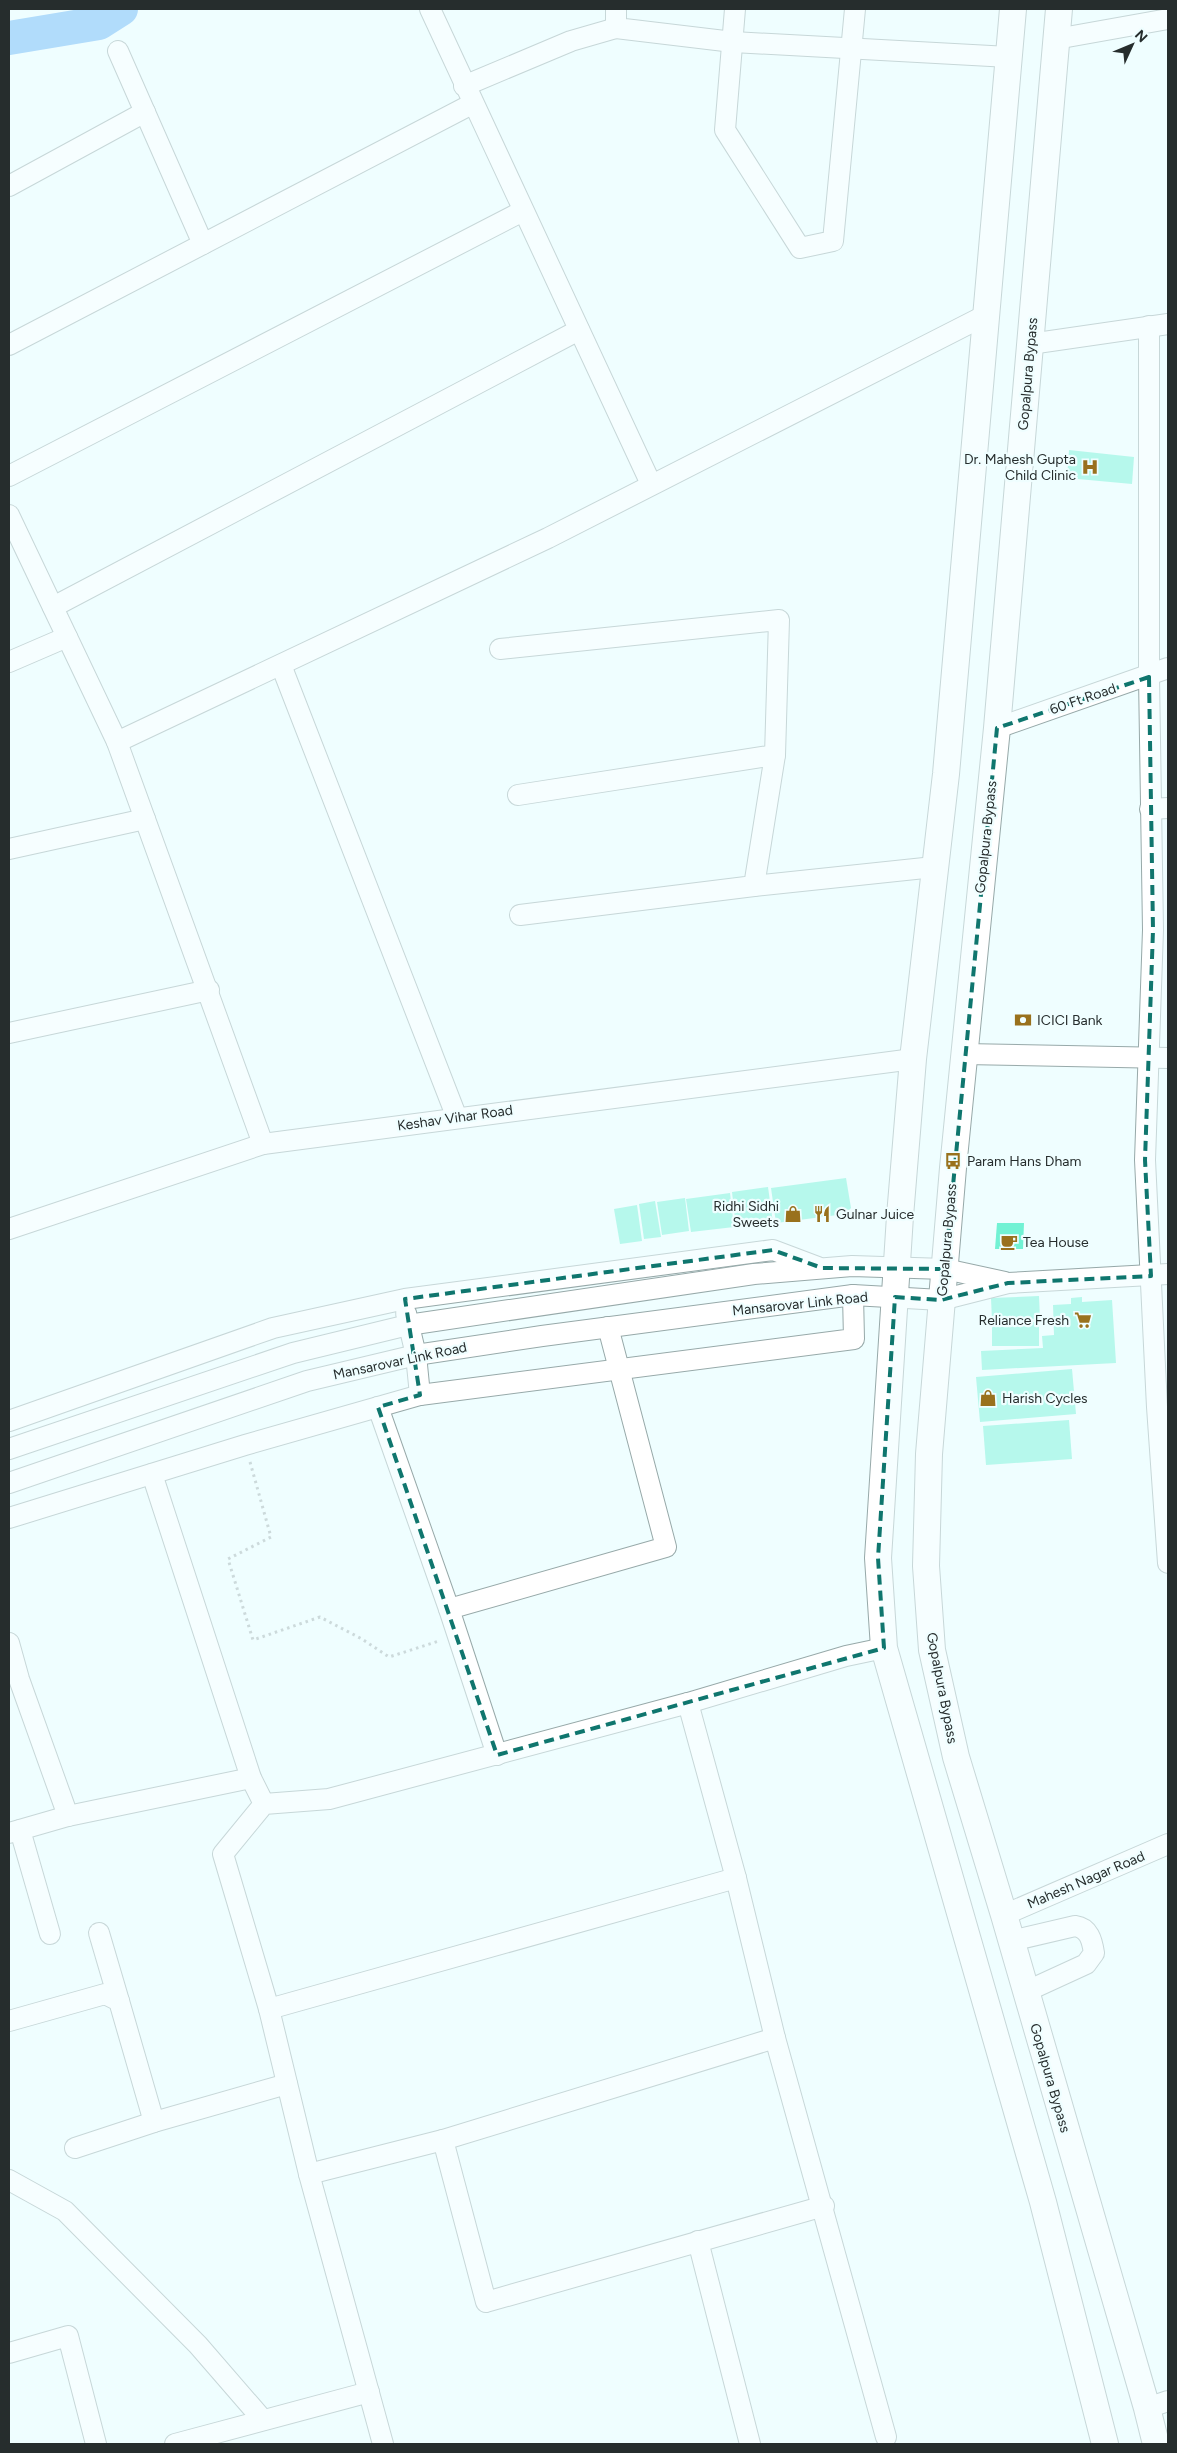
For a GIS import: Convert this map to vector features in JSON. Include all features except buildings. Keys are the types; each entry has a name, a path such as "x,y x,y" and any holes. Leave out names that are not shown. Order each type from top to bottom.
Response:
{"main road":[{"path":"1013,9 946,774 913,1059 878,1558 884,1648 1043,2202 1105,2444"},
{"name":"Gopalpura Bypass","path":"1059,9 997,728 964,1054 942,1300 929,1454 926,1566 932,1650 956,1757 1004,1915 1025,1992 1158,2405 1156,2444"}],"street":[{"path":"430,9 468,95 651,484"},
{"path":"735,9 725,130 800,248 833,241 855,9"},
{"path":"9,345 203,244 468,95 616,18 733,42 1009,57"},
{"path":"1056,39 1168,19"},
{"path":"118,51 203,244"},
{"path":"9,186 145,112"},
{"path":"9,476 523,211"},
{"path":"116,742 548,538 986,315"},
{"path":"1030,344 1158,325 1149,676 1159,809 1161,930 1159,1058 1145,1160 1160,1275 1168,1563"},
{"path":"53,607 579,330"},
{"path":"9,515 116,742 209,990 264,1144"},
{"path":"500,649 779,620 775,755 754,886"},
{"path":"9,662 67,638"},
{"path":"282,664 457,1118"},
{"name":"60 Ft Road","path":"997,728 1168,668"},
{"path":"518,795 775,755"},
{"path":"9,849 145,819"},
{"path":"520,915 754,886 934,867"},
{"path":"9,1033 209,990"},
{"path":"964,1054 1159,1058"},
{"name":"Keshav Vihar Road","path":"9,1229 264,1144 913,1059"},
{"path":"9,1421 273,1328 404,1299 773,1250 822,1268"},
{"path":"9,1449 292,1353 408,1325 754,1274 852,1266 945,1269 1008,1283 1160,1275"},
{"name":"Mansarovar Link Road","path":"9,1482 307,1381 416,1355 608,1327 853,1295 942,1300 1008,1283"},
{"path":"9,1518 245,1445 420,1395 854,1339 853,1295"},
{"path":"404,1299 408,1325 416,1355 420,1395"},
{"path":"449,1609 666,1547 608,1327"},
{"path":"378,1407 449,1609 497,1755"},
{"path":"152,1474 251,1778 264,1804"},
{"path":"9,1644 14,1681 68,1816"},
{"path":"382,2444 309,2174 269,2009 223,1854 264,1804 329,1799 688,1703 846,1656 884,1648"},
{"path":"688,1703 736,1878 775,2038 824,2206 886,2437"},
{"path":"50,1934 14,1831 68,1816 251,1778"},
{"name":"Mahesh Nagar Road","path":"1004,1915 1168,1844"},
{"path":"269,2009 736,1878"},
{"path":"1011,1941 1076,1926 1082,1927 1093,1942 1094,1953 1086,1964 1025,1992"},
{"path":"100,1933 154,2122"},
{"path":"9,2021 105,1994 119,2002"},
{"path":"309,2174 443,2140 775,2038"},
{"path":"74,2148 154,2122 287,2084"},
{"path":"443,2140 486,2302 824,2206"},
{"path":"9,2180 65,2211 198,2345 263,2420"},
{"path":"698,2241 750,2444"},
{"path":"9,2353 68,2336 96,2444"},
{"path":"175,2444 369,2392"}],"path":[{"path":"245,1445 271,1537 228,1559 253,1640 320,1617 362,1639 389,1657 457,1634"}],"highlighted area":[{"path":"1149,677 1153,930 1145,1160 1151,1276 1008,1283 941,1300 895,1297 878,1558 884,1648 497,1755 378,1407 420,1395 405,1299 773,1250 822,1268 945,1269 997,728"}],"waterway":[{"path":"9,38 99,23 121,9"}],"place":[{"name":"Dr. Mahesh Gupta Child Clinic","path":"1090,467"},
{"name":"ICICI Bank","path":"1023,1020"},
{"name":"Param Hans Dham","path":"953,1161"},
{"name":"Ridhi Sidhi Sweets","path":"793,1214"},
{"name":"Gulnar Juice","path":"822,1214"},
{"name":"Tea House","path":"1009,1242"},
{"name":"Reliance Fresh","path":"1083,1320"},
{"name":"Harish Cycles","path":"988,1398"}]}
